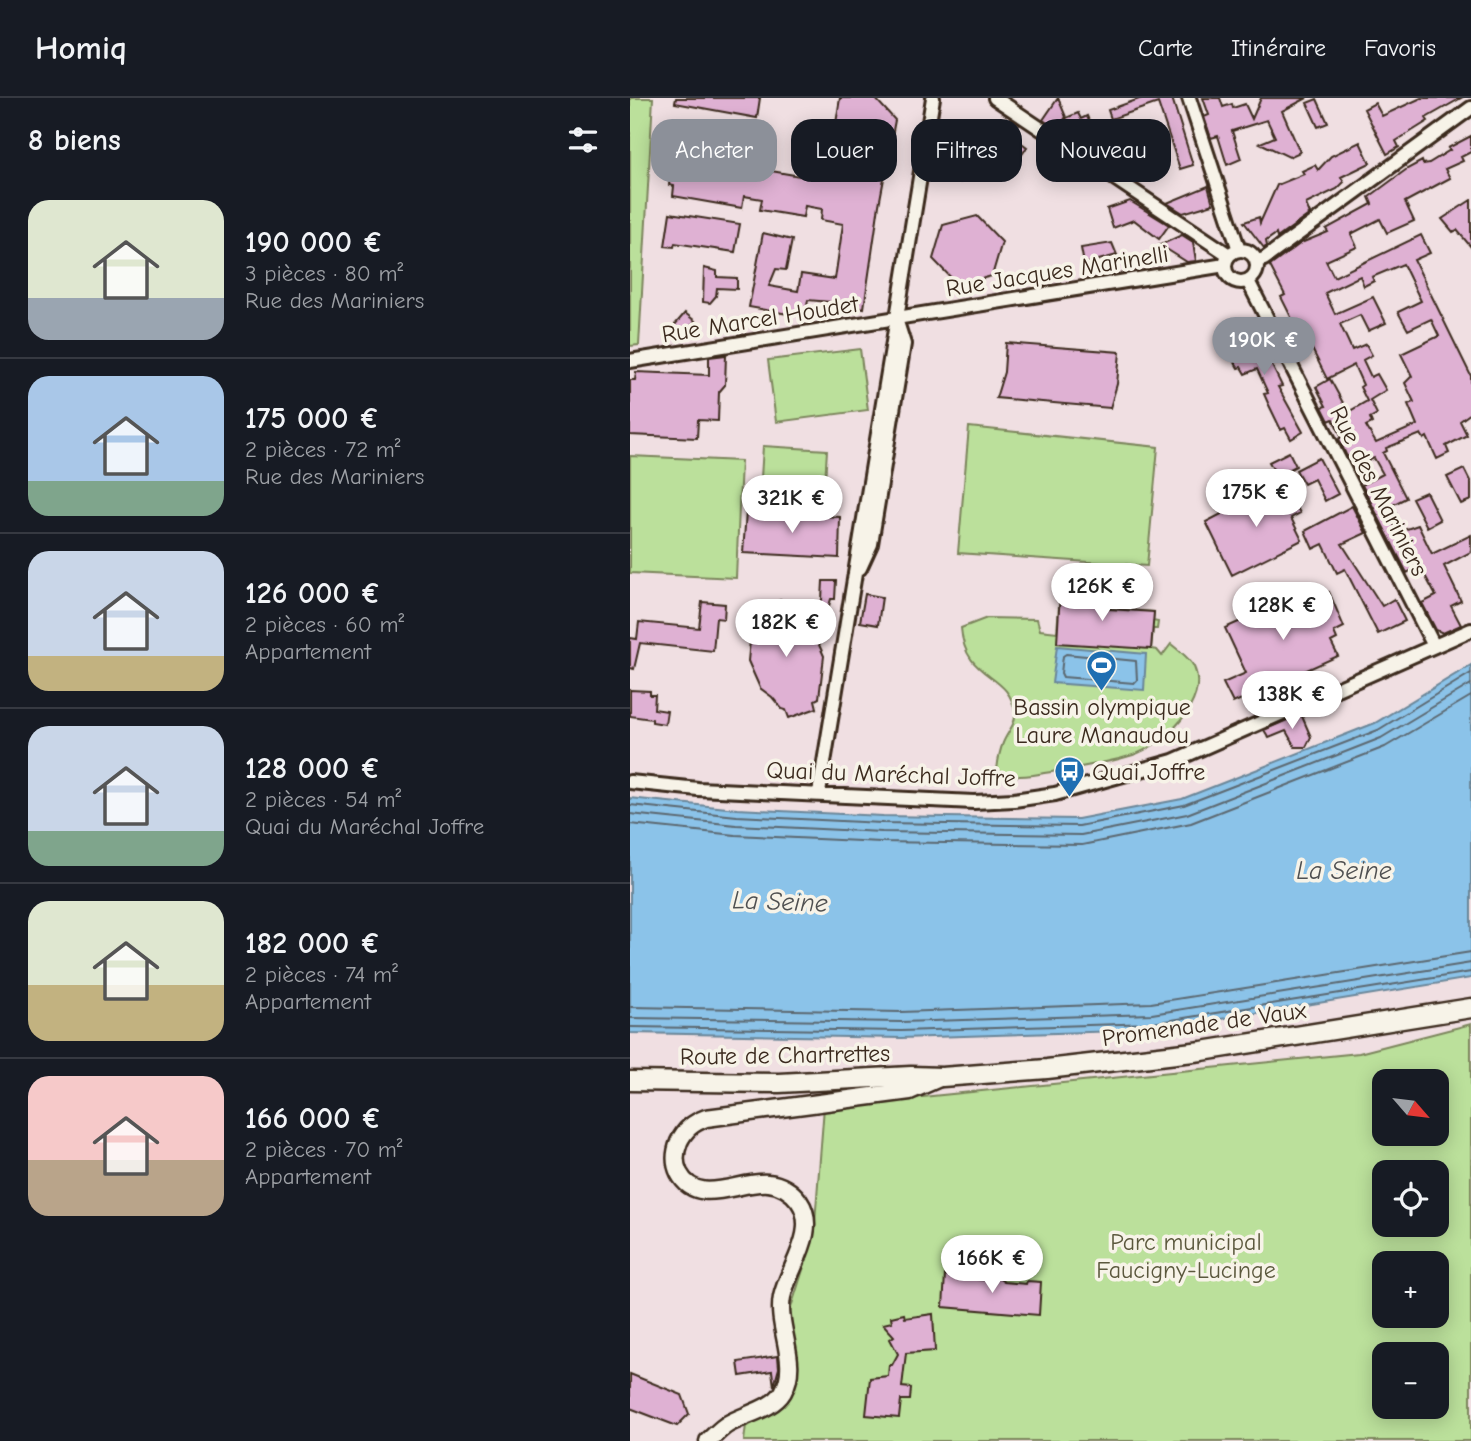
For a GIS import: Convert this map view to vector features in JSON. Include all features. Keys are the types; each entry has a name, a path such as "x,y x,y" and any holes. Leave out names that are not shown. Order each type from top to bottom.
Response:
{"main road":[{"name":"Promenade de Vaux","path":"942,1077 1202,1051 1471,1008"},
{"name":"Route de Chartrettes","path":"630,1081 779,1083 911,1076 942,1077"}],"street":[{"path":"819,793 851,588 871,544 904,344 896,319 933,98"},
{"path":"995,98 1231,257 1250,252 1256,261 1256,273 1248,281 1238,282 1232,279 1231,257 1189,98"},
{"path":"1256,261 1264,259 1321,219 1471,108"},
{"name":"Rue Jacques Marinelli","path":"896,319 1231,257"},
{"name":"Rue des Mariniers","path":"1248,281 1434,646"},
{"name":"Rue Marcel Houdet","path":"630,361 896,319"},
{"name":"Quai du Maréchal Joffre","path":"630,782 698,789 974,802 1055,794 1173,761 1471,630"},
{"path":"708,1441 731,1422 763,1408 782,1393 789,1369 781,1314 782,1299 802,1246 805,1218 803,1207 794,1195 771,1183 709,1191 689,1184 682,1177 676,1161 676,1152 682,1137 691,1125 706,1118 910,1091 942,1077"}],"green space":[{"path":"630,98 653,98 639,345 630,346"},
{"path":"860,349 868,410 776,422 768,360"},
{"path":"969,427 1158,447 1147,566 958,553"},
{"path":"763,446 827,450 823,514 759,510"},
{"path":"630,456 741,461 736,578 630,573"},
{"name":"Bassin olympique Laure Manaudou","path":"1059,606 1154,612 1153,621 1158,622 1157,629 1153,629 1151,649 1157,650 1162,656 1171,644 1187,658 1194,667 1196,694 1181,720 1158,742 1145,750 1096,764 1033,775 1006,774 997,770 1002,746 1015,717 1011,700 1005,690 970,658 961,628 987,618 1037,619 1040,630 1057,632"},
{"name":"Parc municipal Faucigny-Lucinge","path":"1471,1024 1471,1441 744,1441 746,1425 787,1397 789,1314 814,1235 824,1107 1359,1053"}],"water":[{"path":"1057,646 1146,654 1144,690 1052,683"},
{"name":"La Seine","path":"1471,665 1471,978 1153,1030 901,1038 630,1033 630,798 737,809 883,816 1078,819 1182,799 1375,723"}],"building":[{"path":"676,98 760,98 757,118 675,103"},
{"path":"840,98 875,98 894,119 837,119"},
{"path":"1058,98 1066,117 1044,119"},
{"path":"1142,98 1172,98 1193,165 1180,169 1171,142 1171,119 1163,119 1158,103 1111,119 1108,110"},
{"path":"1203,98 1220,98 1223,107 1232,104 1233,108 1245,104 1252,119 1261,98 1307,98 1282,111 1300,152 1289,157 1260,143 1275,137 1267,120 1232,131 1241,159 1227,165 1218,136 1211,138 1204,117 1209,115"},
{"path":"1421,98 1461,98 1426,118 1428,121 1396,141 1399,147 1387,154 1364,109 1375,103 1382,116"},
{"path":"1317,99 1328,123 1318,127 1307,103"},
{"path":"1078,113 1081,119 1066,119"},
{"path":"1471,136 1471,152 1461,157 1463,161 1445,169 1450,178 1405,202 1414,221 1387,233 1380,219 1351,234 1357,247 1326,261 1334,277 1421,235 1430,253 1414,260 1471,376 1471,413 1460,421 1467,435 1446,446 1449,453 1437,459 1427,437 1424,439 1421,434 1386,448 1387,451 1383,453 1406,498 1392,505 1396,513 1389,516 1398,532 1418,525 1432,554 1471,535 1471,552 1444,566 1461,601 1451,606 1461,625 1443,633 1436,630 1422,603 1436,596 1420,566 1407,573 1362,485 1383,474 1374,458 1364,463 1360,462 1356,452 1347,457 1339,439 1342,437 1333,419 1329,421 1322,407 1326,406 1316,387 1330,379 1348,412 1367,401 1354,365 1327,379 1298,321 1294,323 1281,297 1285,295 1270,266 1301,243 1328,232 1326,229 1372,204 1369,197 1407,169 1422,161 1423,164 1429,163 1450,150 1448,148","holes":["1403,264 1421,301 1398,312 1408,330 1431,319 1439,336 1401,354 1412,376 1405,383 1414,402 1408,404 1417,425 1376,443 1366,426 1372,423 1370,418 1377,414 1370,400 1386,390 1377,374 1371,377 1363,360 1372,355 1366,344 1352,350 1340,324 1360,315 1368,331 1386,323 1373,297 1335,314 1325,293 1360,276 1364,286 1374,281 1372,277"]},
{"path":"1360,142 1370,163 1341,177 1344,182 1337,189 1306,204 1310,214 1277,238 1276,234 1266,241 1267,246 1264,248 1244,222 1259,217 1260,223 1277,185 1304,174 1302,171 1315,165 1318,170 1331,156"},
{"path":"777,172 791,174 791,182 883,182 864,308 846,305 842,313 829,306 830,302 808,300 805,317 749,307 763,233 792,240 786,270 776,269 769,286 798,291 801,274 835,279 843,224 821,220 822,209 805,206 803,217 760,210 762,199 744,196 742,208 673,196 674,186 669,185 669,182 777,182"},
{"path":"1208,186 1213,204 1183,213 1167,203"},
{"path":"1471,200 1471,247 1457,230 1453,232 1442,219"},
{"path":"1130,201 1169,225 1159,239 1134,220 1113,228 1107,209"},
{"path":"670,213 740,224 735,252 675,243 674,247 665,246"},
{"path":"977,216 1002,242 992,276 958,285 933,259 943,225"},
{"path":"1182,235 1193,242 1196,261 1187,262 1160,245"},
{"path":"1112,243 1117,255 1084,264 1081,248"},
{"path":"704,268 717,271 717,277 737,278 737,289 717,288 716,296 710,303 703,302"},
{"path":"685,313 695,321 683,336 673,327"},
{"path":"1245,321 1253,337 1257,335 1282,386 1278,387 1303,432 1291,439 1285,428 1281,430 1264,394 1268,393 1257,369 1245,374 1241,367 1238,368 1228,350 1241,343 1233,327"},
{"path":"1006,343 1120,352 1117,384 1110,408 996,398 1004,372"},
{"path":"726,355 725,385 719,392 718,421 698,420 697,438 630,435 630,380 635,380 636,372 709,375 709,357"},
{"path":"1289,452 1296,466 1277,476 1269,462"},
{"path":"1319,458 1338,494 1325,501 1314,479 1304,484 1296,470"},
{"path":"1464,469 1471,483 1471,500 1461,504 1447,477"},
{"path":"1275,486 1280,496 1289,492 1300,513 1291,518 1302,540 1232,575 1206,522"},
{"path":"1426,492 1440,520 1427,527 1412,498"},
{"path":"1352,506 1366,533 1342,544 1382,606 1394,599 1405,621 1378,634 1345,569 1337,573 1323,544 1313,549 1305,531"},
{"path":"746,512 840,517 839,558 743,553"},
{"path":"823,581 836,581 835,599 831,599 825,619 821,618"},
{"path":"1306,585 1312,599 1329,592 1344,627 1334,632 1337,639 1331,642 1338,656 1233,703 1223,683 1246,673 1225,628 1297,596 1295,590"},
{"path":"1060,593 1111,597 1110,609 1154,612 1151,649 1057,643"},
{"path":"865,594 882,597 878,625 860,622"},
{"path":"781,600 785,608 789,608 807,629 812,629 824,656 819,698 815,700 817,708 789,718 786,710 760,688 748,661 751,631 756,618 753,612"},
{"path":"702,602 725,604 724,619 716,618 713,651 640,643 634,669 630,668 630,638 637,639 639,622 699,628"},
{"path":"630,690 650,691 650,695 655,695 654,709 667,711 665,724 630,716"},
{"path":"1301,714 1311,737 1306,747 1295,747 1286,731 1269,738 1264,730"},
{"path":"945,1275 984,1280 997,1277 1004,1282 1026,1284 1027,1281 1041,1282 1039,1315 943,1307"},
{"path":"904,1314 905,1318 933,1314 935,1351 906,1353 902,1387 911,1388 910,1400 901,1400 899,1418 866,1415 870,1378 888,1376 889,1365 892,1365 898,1354 890,1339 894,1336 883,1324 892,1322 891,1317"},
{"path":"778,1356 779,1368 774,1386 772,1371 740,1376 738,1362"},
{"path":"630,1374 682,1395 689,1414 677,1426 630,1408"}],"place":[{"name":"Bassin olympique Laure Manaudou","path":"1102,692"},
{"name":"Quai Joffre","path":"1069,799"}]}
